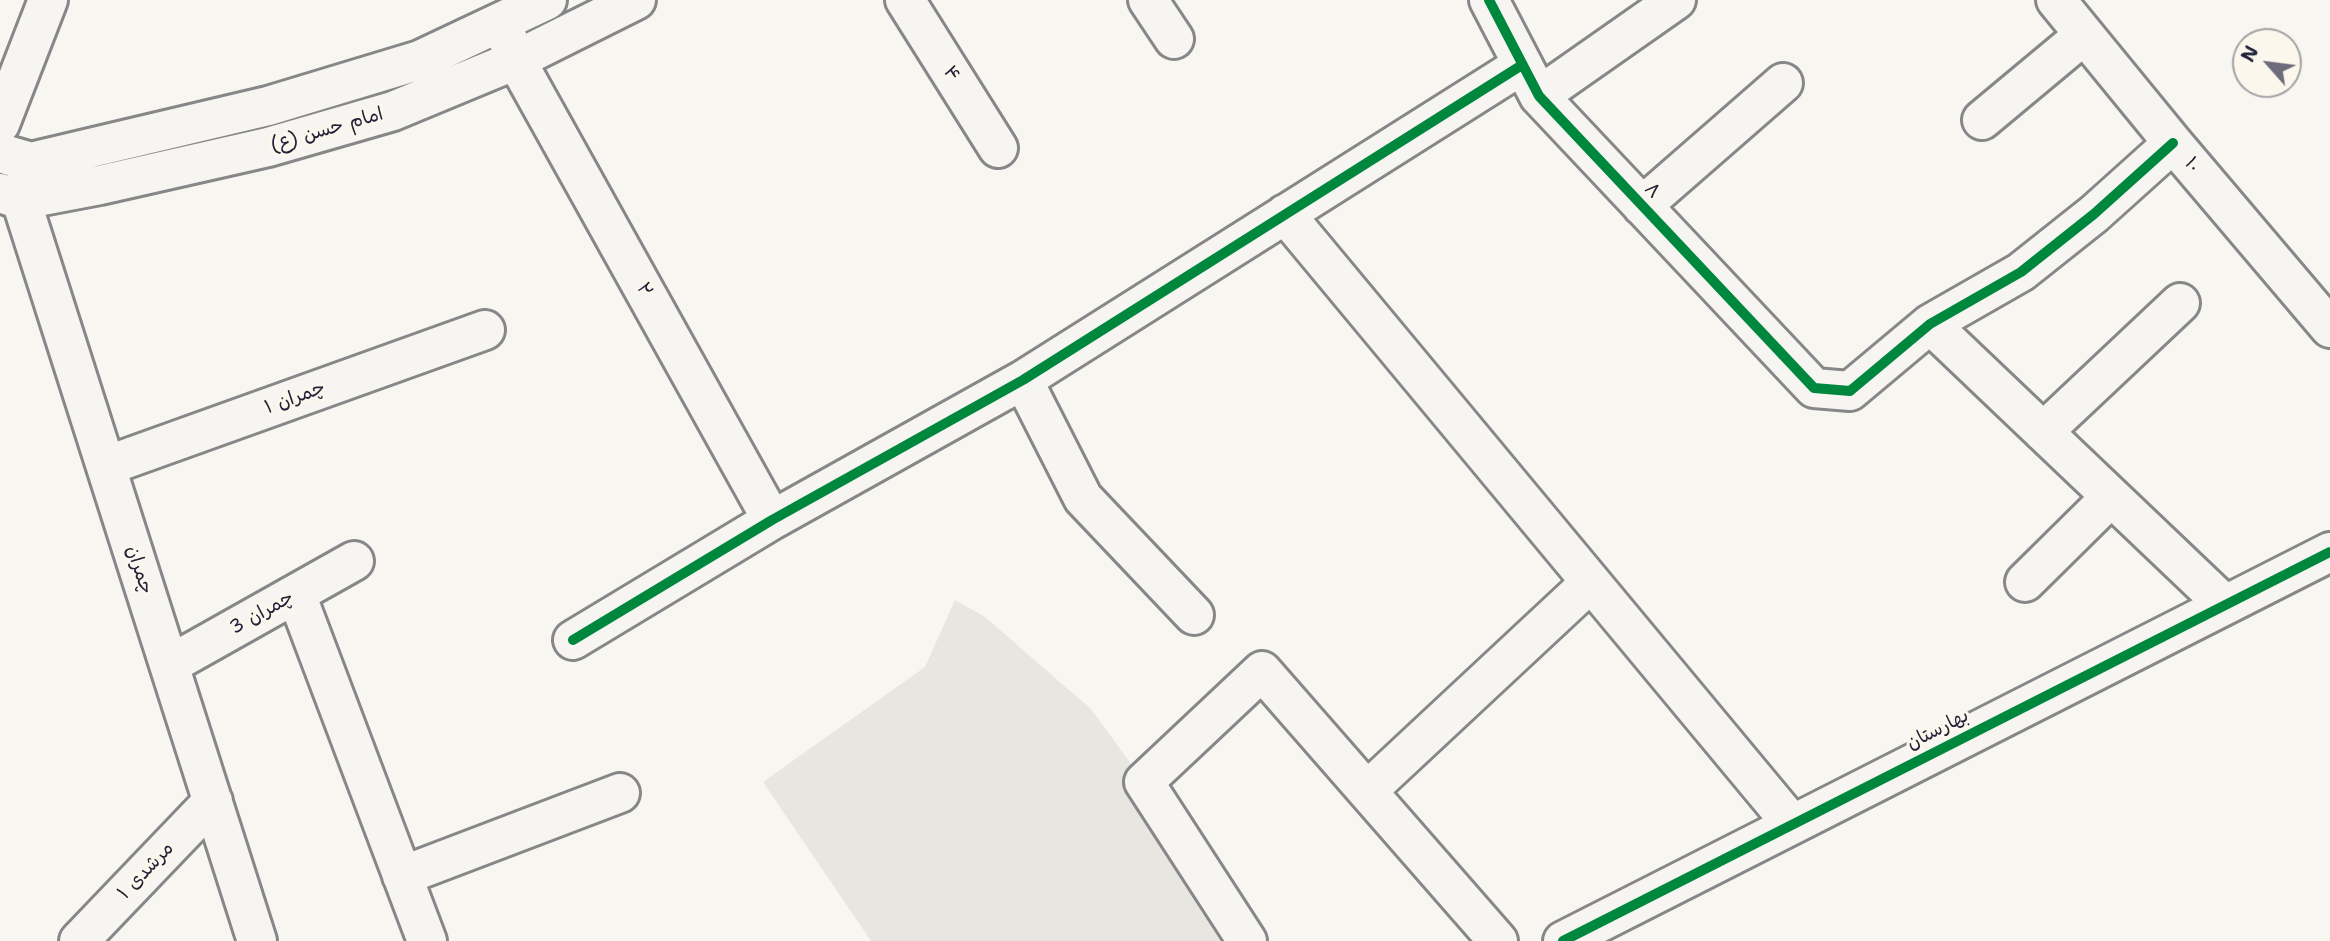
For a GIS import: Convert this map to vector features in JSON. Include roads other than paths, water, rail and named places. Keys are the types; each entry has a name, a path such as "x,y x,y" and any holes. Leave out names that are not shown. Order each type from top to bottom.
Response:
{"street":[{"path":"0,124 48,0"},
{"name":"امام حسن (ع)","path":"16,158 268,106 420,60 547,0"},
{"name":"امام حسن (ع)","path":"10,196 127,179 268,147 393,111 516,60 636,0"},
{"name":"۴","path":"905,0 998,148"},
{"path":"1148,0 1174,39"},
{"name":"۸","path":"1489,0 1530,81 1642,206 1814,388 1850,391 1930,324"},
{"path":"573,640 772,520 1023,380 1285,214 1676,0"},
{"name":"۱۰","path":"2056,0 2173,144 2330,328"},
{"name":"۲","path":"501,23 516,60 772,520"},
{"path":"1982,120 2084,35"},
{"path":"1642,206 1783,83"},
{"path":"2173,144 2094,214 2021,272 1930,324 2224,604"},
{"path":"10,196 16,158"},
{"name":"چمران","path":"10,196 106,466 213,802 251,937"},
{"path":"1285,214 1791,824"},
{"path":"2043,432 2180,303"},
{"name":"چمران ۱","path":"106,466 485,330"},
{"path":"1023,380 1083,498 1194,615"},
{"path":"2025,582 2111,497"},
{"name":"بهارستان","path":"1563,941 2330,552"},
{"name":"چمران 3","path":"169,665 354,561"},
{"path":"1367,792 1591,583"},
{"path":"296,594 427,941"},
{"path":"1247,941 1144,782 1262,671 1498,941"},
{"path":"402,876 620,793"},
{"name":"مرشدی ۱","path":"79,941 213,802"}]}
